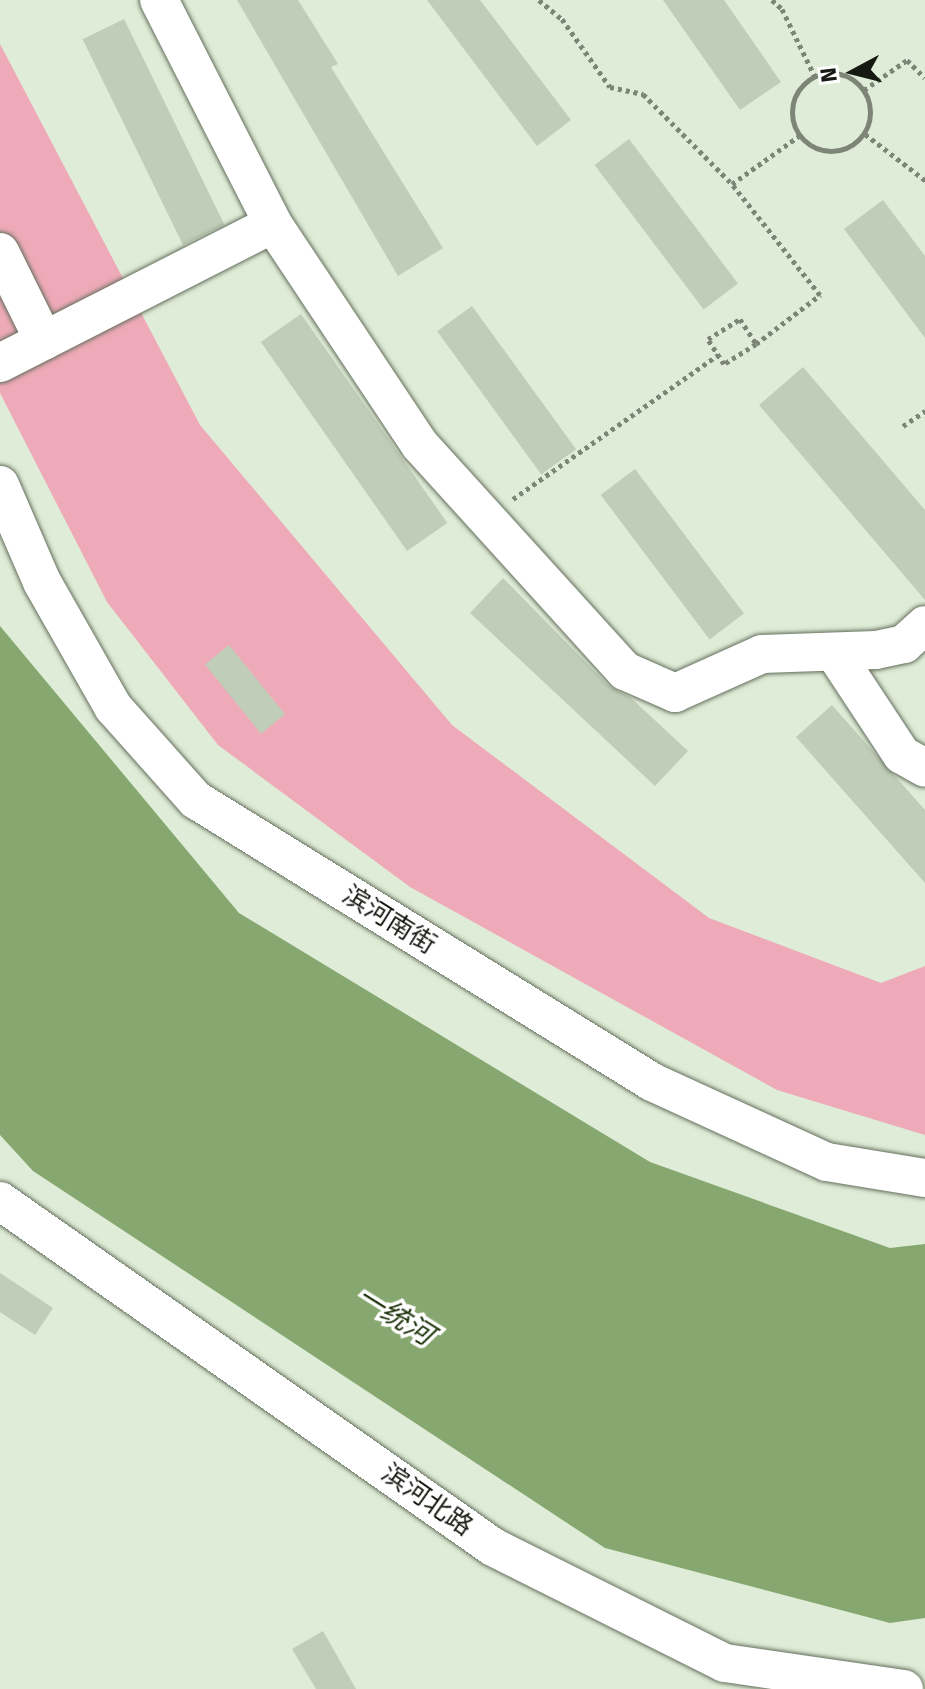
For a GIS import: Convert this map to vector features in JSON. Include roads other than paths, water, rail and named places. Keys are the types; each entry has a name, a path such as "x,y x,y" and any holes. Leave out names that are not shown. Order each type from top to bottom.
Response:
{"street":[{"path":"159,0 273,224 420,445 625,671 675,693 762,654 834,652 904,644 925,625"},
{"path":"0,363 273,224"},
{"path":"0,252 44,341"},
{"name":"滨河南街","path":"0,485 42,582 113,707 196,800 652,1082 827,1162 925,1178"},
{"path":"834,652 902,755 925,768"},
{"name":"滨河北路","path":"0,1201 493,1547 725,1663 904,1689"}],"water":[{"name":"一统河","path":"0,626 239,913 650,1162 890,1248 925,1244 925,1618 890,1623 605,1548 33,1171 0,1135"}]}
